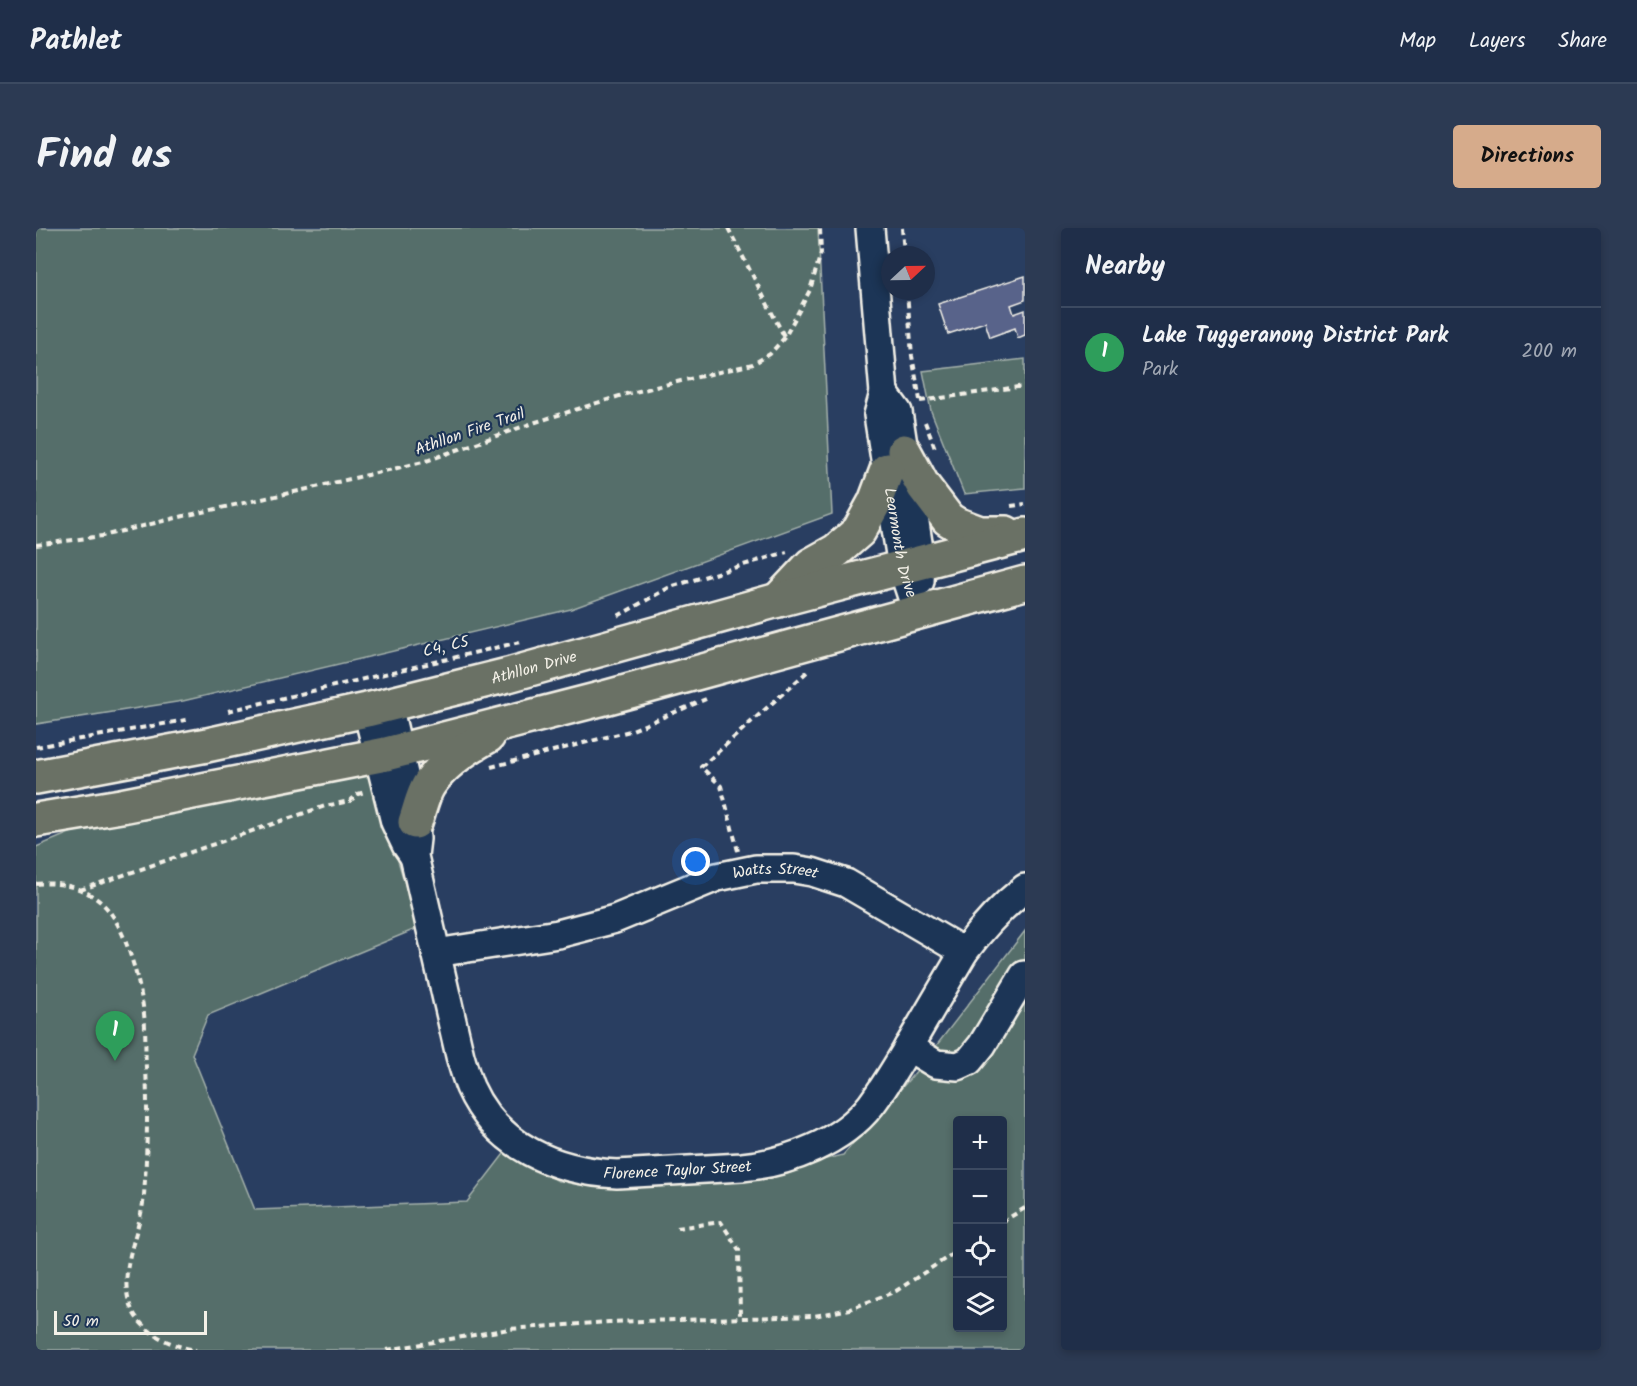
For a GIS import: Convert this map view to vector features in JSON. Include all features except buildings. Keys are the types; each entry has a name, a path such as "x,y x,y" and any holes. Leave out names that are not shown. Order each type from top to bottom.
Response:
{"main road":[{"path":"778,600 811,565 836,551 859,531 896,460 923,486 948,519 956,524 980,533 1025,534"},
{"name":"Athllon Drive","path":"36,777 207,745 378,707 508,675 1025,534"},
{"path":"36,820 121,806 388,754 608,697 1025,583"},
{"path":"415,822 429,784 453,758 516,721"}],"street":[{"name":"Learmonth Drive","path":"870,228 884,393 898,412 896,460 912,565 916,612"},
{"name":"Florence Taylor Street","path":"378,707 388,754 415,822 414,856 460,1056 471,1087 488,1116 512,1141 542,1159 560,1166 617,1174 760,1166 796,1156 829,1140 870,1106 890,1078 964,952 1006,903 1025,888"},
{"name":"Florence Taylor Street","path":"388,754 386,787 395,822 414,856"},
{"name":"Watts Street","path":"436,953 558,934 615,919 717,877 756,869 794,869 846,883 964,952"},
{"path":"908,1047 936,1064 958,1066 969,1061 982,1045 1024,975"}],"path":[{"path":"728,228 785,337"},
{"name":"Athllon Fire Trail","path":"36,545 102,536 423,462 626,393 753,364 770,354 785,337 810,290 821,253 820,228"},
{"path":"902,228 903,246"},
{"path":"907,300 912,356 921,407"},
{"path":"920,401 1025,386"},
{"path":"922,414 939,460"},
{"path":"608,621 670,586 792,551"},
{"name":"C4, C5","path":"220,713 528,640"},
{"path":"743,872 721,786 701,767 809,670"},
{"path":"480,769 630,731 715,696"},
{"path":"36,747 198,718"},
{"path":"80,890 325,806 350,801 358,794 386,787"},
{"path":"36,884 54,883 72,887 101,902 112,915 122,933 133,963 144,1013 147,1102 144,1198 126,1275 130,1305 142,1325 159,1337 196,1350"},
{"path":"1007,1219 1025,1208"},
{"path":"676,1228 721,1222 740,1250 740,1318"},
{"path":"387,1350 509,1329 609,1322 814,1316 850,1309 896,1291 953,1254"}],"green space":[{"path":"36,228 818,228 832,514 571,609 183,701 36,724"},
{"path":"1025,359 1025,488 964,494 931,411 923,371"},
{"path":"372,773 418,928 208,1015 192,1054 255,1210 467,1202 507,1150 558,1181 749,1177 843,1155 919,1068 1025,931 1025,1350 36,1350 36,847 72,832"}],"place":[{"name":"Lake Tuggeranong District Park","path":"115,1061"}]}
